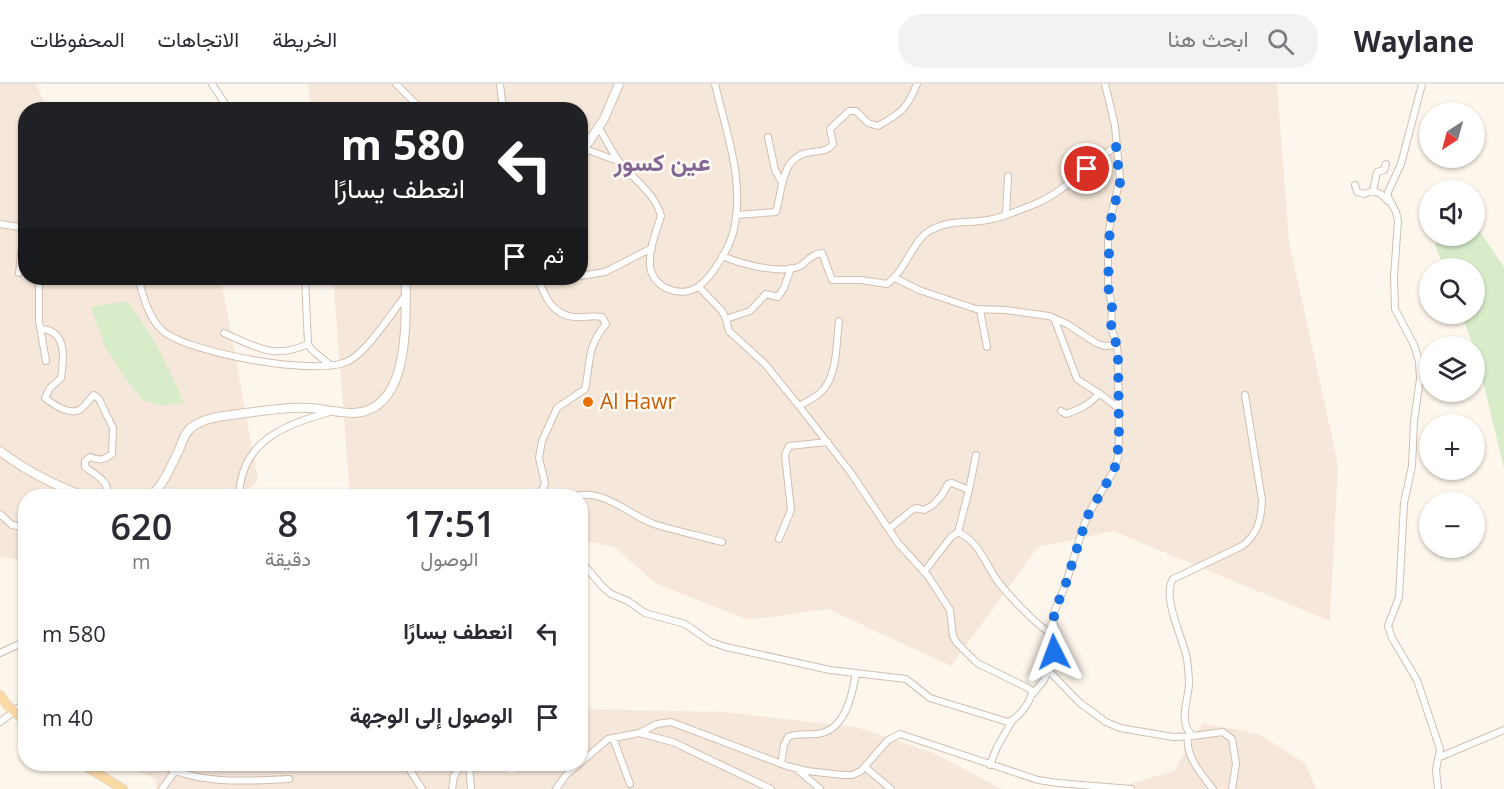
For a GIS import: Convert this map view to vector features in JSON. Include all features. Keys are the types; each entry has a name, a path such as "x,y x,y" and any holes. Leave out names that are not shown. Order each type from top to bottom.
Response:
{"main road":[{"path":"588,144 599,128 619,84"},
{"path":"156,489 162,482 184,438 191,428 200,423 217,417 279,408 309,408 355,413 379,405 392,389 400,367 406,285"},
{"path":"0,451 25,469 66,489"},
{"path":"0,695 18,707"},
{"path":"93,771 123,789"}],"street":[{"path":"212,84 224,102"},
{"path":"396,84 414,102"},
{"path":"500,84 502,102"},
{"path":"599,128 619,161 652,197 660,213 652,248 650,266 652,275 659,284 668,289 679,292 690,291 699,287 722,256 733,233 736,215 734,159 715,84"},
{"path":"736,215 776,212 781,181 794,158 831,147 833,144 830,129 850,111 856,111 868,123 878,126 896,116 906,107 917,84"},
{"path":"990,765 1012,721 1024,708 1049,671 1054,652 1053,615 1065,586 1084,525 1115,467 1119,434 1117,345 1111,327 1108,240 1112,210 1120,184 1115,126 1105,84"},
{"path":"1422,84 1401,164 1390,186 1388,197 1398,220 1394,277 1395,309 1414,345 1419,361 1420,379 1414,421 1412,466 1404,503 1399,597 1388,626 1392,638 1417,680 1440,749 1436,770 1438,789"},
{"path":"768,137 775,170 781,181"},
{"path":"722,256 748,265 791,268 801,266 808,258 822,253 832,280 861,280 887,284 895,278 919,241 929,232 950,222 988,220 1036,204 1116,146"},
{"path":"588,153 619,161"},
{"path":"1373,190 1375,175 1384,170 1386,164"},
{"path":"1006,214 1008,176"},
{"path":"1354,185 1357,192 1364,194 1373,190 1382,194 1392,205"},
{"path":"0,224 18,227"},
{"path":"588,275 605,272 652,248"},
{"path":"726,320 750,311 766,294 778,297 791,268"},
{"path":"895,278 919,290 980,310 1005,310 1054,318 1096,343 1117,345"},
{"path":"39,285 40,329 46,361"},
{"path":"140,285 156,323 162,330 177,339 250,360 288,366 348,362 355,357 405,296"},
{"path":"306,285 308,344 330,365"},
{"path":"540,285 547,302 554,309 573,317 594,315 602,317 606,324 593,342 585,389 557,408 542,441 539,458 545,483 543,489"},
{"path":"699,287 717,306 726,320 729,332 765,364 828,442 903,549 924,572 950,609 953,636 963,651 977,663 1028,688 1032,694"},
{"path":"980,310 987,347"},
{"path":"1054,318 1077,379 1118,408"},
{"path":"799,406 819,394 828,381 832,370 839,321"},
{"path":"40,329 49,329 60,338 63,350 62,378 50,388 45,398 65,410 77,411 83,408 94,395 99,399 110,419 113,428 112,454 105,459 90,458 85,461 85,467 107,484 109,489"},
{"path":"224,333 261,350 293,351 308,344"},
{"path":"1061,411 1066,414 1078,410 1092,403 1099,393"},
{"path":"1213,789 1193,761 1186,745 1190,736 1185,722 1189,682 1187,658 1173,618 1170,585 1173,579 1242,546 1257,530 1262,513 1262,500 1245,395"},
{"path":"238,489 243,468 258,447 286,427 331,411"},
{"path":"779,539 791,510 785,455 789,446 828,442"},
{"path":"924,572 951,537 958,532 976,455"},
{"path":"890,528 912,510 916,508 924,510 933,505 948,484 969,490"},
{"path":"588,495 603,498 653,523 722,542"},
{"path":"0,514 12,525 18,526"},
{"path":"958,532 970,539 983,554 998,581 1044,631 1055,635"},
{"path":"588,569 611,594 628,601 645,613 685,624 711,642 802,665 906,678 930,698 1012,721"},
{"path":"0,653 18,645"},
{"path":"1049,671 1080,704 1106,722 1120,728 1173,737 1224,732 1232,739 1236,764 1232,789"},
{"path":"781,764 788,736 826,732 836,725 848,704 856,673"},
{"path":"0,722 18,709"},
{"path":"588,755 601,743 613,738 639,733 657,724 670,722 797,769 852,775 865,767 888,740 900,734 1038,780 1131,789"},
{"path":"1440,757 1504,730"},
{"path":"639,733 673,742 771,789"},
{"path":"613,738 630,784"},
{"path":"865,767 891,789"},
{"path":"797,769 820,789"},
{"path":"162,789 175,771 188,775 261,781 289,778"},
{"path":"410,771 422,789"},
{"path":"452,789 453,776 457,771"},
{"path":"469,771 471,789"},
{"path":"556,789 571,771"}],"shaded area":[{"path":"0,84 36,84 45,102 18,102 18,285 222,285 258,480 248,489 18,489 18,560 0,556"},
{"path":"307,84 1277,84 1289,241 1338,465 1330,621 1113,531 1038,547 951,666 828,609 749,620 657,584 614,547 588,541 588,489 349,489 334,285 588,285 588,102 311,102"},
{"path":"588,709 723,712 856,727 934,753 1002,789 156,789 156,780 139,771 504,771 513,774 516,771 588,771"},
{"path":"1203,723 1258,734 1305,763 1316,789 1113,789 1174,771"}],"green space":[{"path":"1485,239 1504,267 1504,469 1485,390 1485,336 1470,336 1465,324 1485,324 1485,258 1440,258 1435,246 1485,246"},
{"path":"127,301 159,350 184,403 162,406 143,400 127,381 104,345 91,307"}],"place":[{"name":"Al Hawr","path":"588,402"}],"district":[{"name":"عين كسور","path":"662,163"}],"route":[{"path":"1054,652 1056,642 1053,615 1065,586 1087,517 1113,472 1118,452 1118,359 1117,345 1111,332 1112,306 1108,286 1108,240 1112,210 1120,184 1116,146 1087,169"}]}
